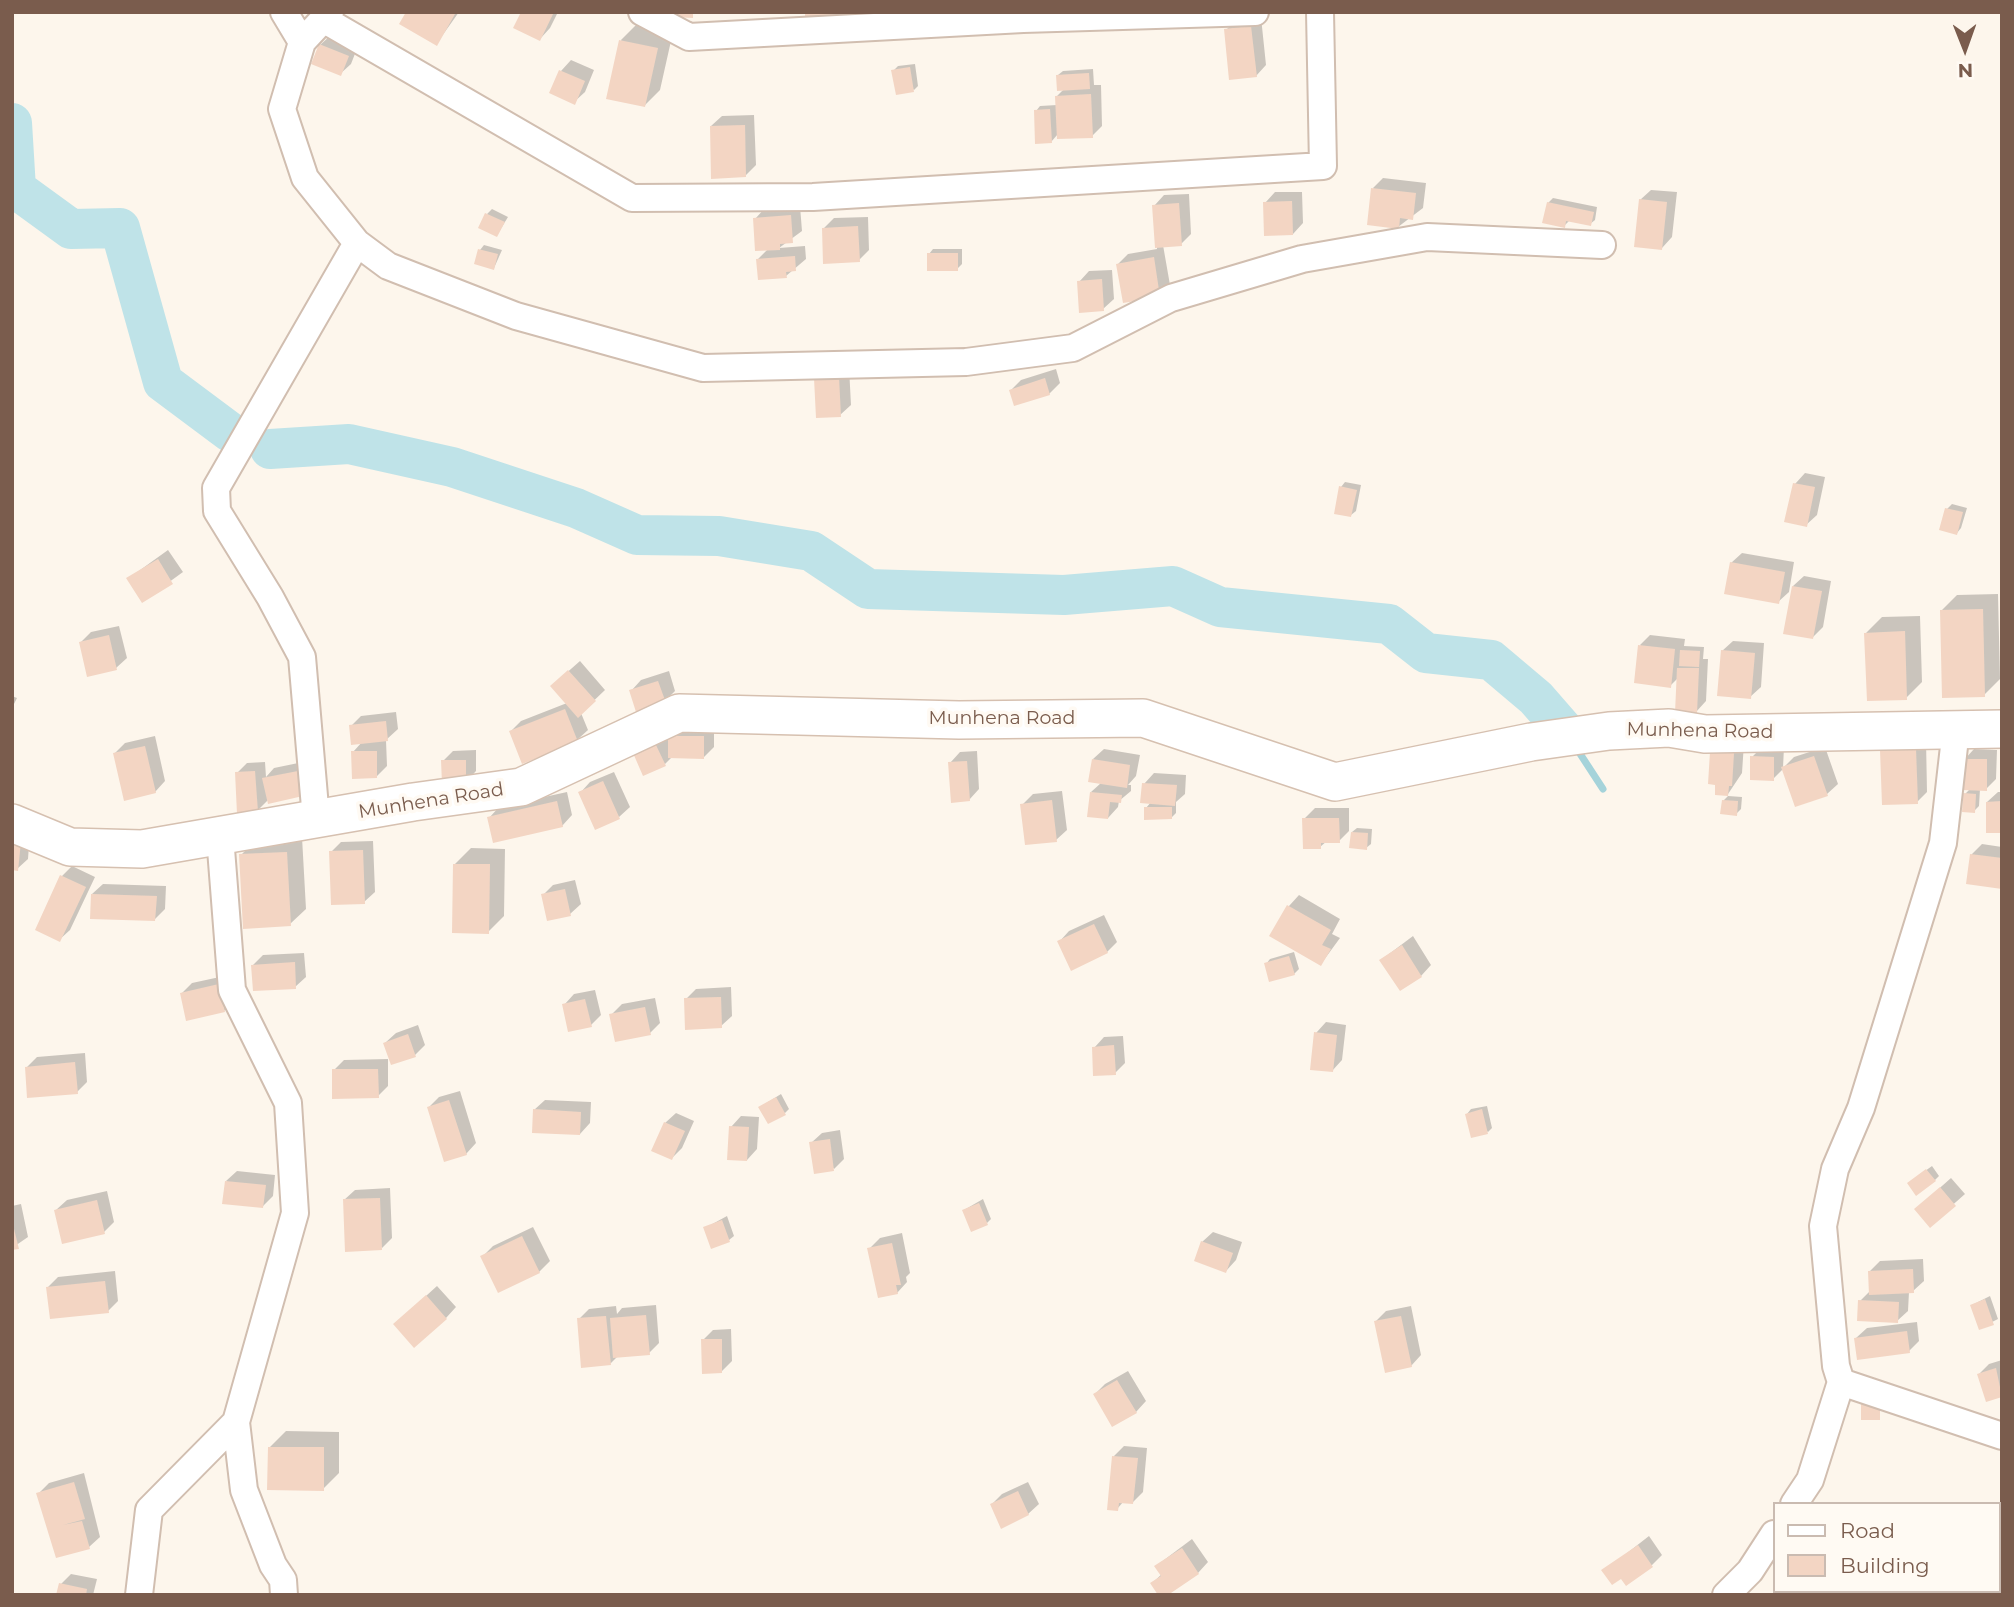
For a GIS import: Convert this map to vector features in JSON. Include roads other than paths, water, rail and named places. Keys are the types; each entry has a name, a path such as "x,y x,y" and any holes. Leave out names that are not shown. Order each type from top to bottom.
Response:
{"street":[{"path":"284,12 302,43"},
{"path":"642,12 689,37 1023,19 1255,12"},
{"path":"1320,12 1323,166 813,197 632,198 327,15 302,43 282,109 305,178 357,243 388,266 516,316 703,368 966,362 1073,348 1171,298 1302,259 1427,237 1602,246"},
{"path":"316,819 302,657 271,597 217,511 216,488 357,243"},
{"name":"Munhena Road","path":"12,823 70,847 142,849 521,787 679,713 959,720 1143,718 1335,782 1531,742 1609,731 1669,728 1705,734 2002,729"},
{"path":"1795,1502 1810,1479 1841,1382 1836,1366 1823,1226 1835,1169 1861,1108 1943,843 1956,729"},
{"path":"220,836 232,990 288,1103 295,1213 236,1422 244,1490 273,1565 283,1580 284,1595"},
{"path":"1841,1382 2002,1436"},
{"path":"139,1595 149,1510 236,1422"},
{"path":"1727,1595 1750,1571 1772,1537"}],"waterway":[{"path":"12,123 16,189 71,229 120,228 163,382 230,432"},
{"path":"270,449 349,444 452,467 576,508 637,535 719,536 811,551 868,589 1064,595 1173,586 1220,607 1389,624 1426,653 1491,660 1536,698 1563,729"},
{"path":"1575,746 1603,789"}]}
